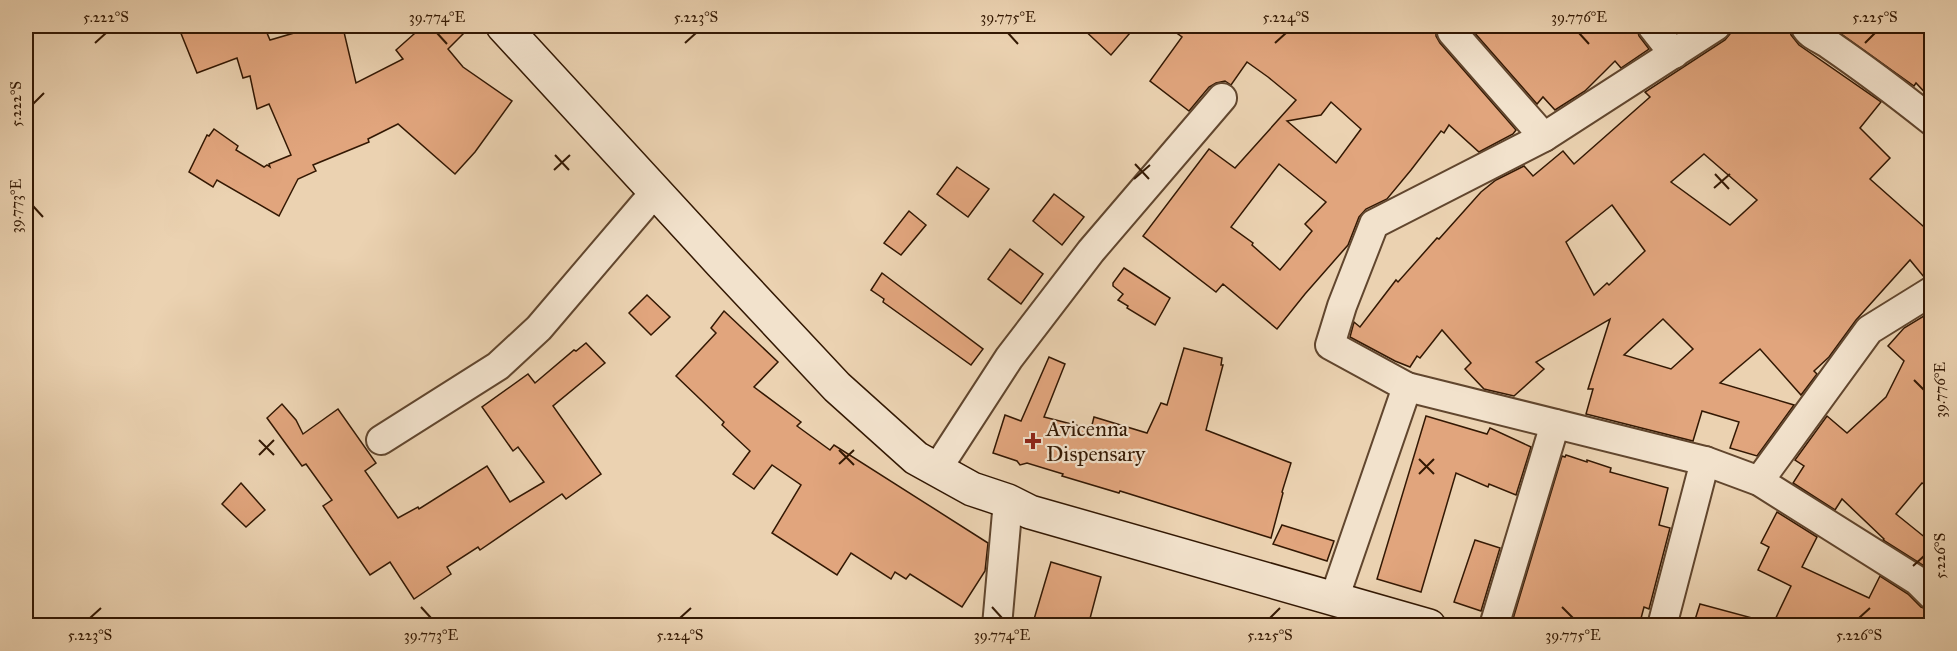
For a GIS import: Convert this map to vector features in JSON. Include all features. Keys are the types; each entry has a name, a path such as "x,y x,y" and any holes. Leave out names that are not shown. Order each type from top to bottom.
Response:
{"main road":[{"path":"503,26 837,387 916,458 972,489 1008,501 1030,512 1430,626"}],"street":[{"path":"1458,26 1452,32 1544,136"},
{"path":"1652,26 1674,54"},
{"path":"1716,26 1544,136 1374,224 1342,306 1330,345 1407,387 1706,461 1759,481 1927,581"},
{"path":"1805,26 1809,33 1825,41 1875,76 1932,121"},
{"path":"937,469 1009,358 1091,251 1222,98"},
{"path":"381,440 498,366 539,328 656,192"},
{"path":"1759,481 1869,330 1932,291"},
{"path":"1334,599 1407,387"},
{"path":"1494,626 1555,424"},
{"path":"1662,626 1706,461"},
{"path":"997,626 1008,501"}],"building":[{"path":"178,26 264,26 270,40 318,26 320,31 335,27 336,33 344,32 356,83 403,59 396,50 423,26 471,26 448,49 463,67 512,101 475,152 455,174 398,124 368,139 369,142 313,165 316,171 298,179 279,216 217,180 213,187 189,172 207,135 209,136 214,129 238,146 236,150 264,167 267,165 270,167 269,164 291,155 269,104 257,109 250,76 243,78 237,58 197,73"},
{"path":"1080,26 1136,26 1111,55"},
{"path":"1167,26 1429,26 1436,31 1440,43 1516,130 1513,134 1479,152 1449,125 1444,133 1441,131 1387,199 1366,209 1359,217 1348,245 1277,329 1223,284 1216,292 1143,236 1209,149 1235,168 1296,100 1247,62 1231,85 1225,81 1209,87 1189,111 1150,81 1182,37","holes":["1331,102 1361,129 1336,163 1287,121 1321,115","1279,164 1326,202 1305,224 1312,231 1280,270 1252,245 1253,243 1231,227"]},
{"path":"1474,26 1636,26 1639,36 1649,49 1621,68 1615,61 1585,91 1555,110 1543,97 1537,104 1473,31"},
{"path":"1732,26 1789,26 1791,35 1799,45 1881,102 1860,128 1890,158 1870,179 1932,234 1932,275 1924,277 1910,260 1856,320 1829,357 1814,371 1817,374 1801,395 1760,349 1720,383 1794,405 1757,456 1730,448 1739,422 1702,411 1693,441 1586,414 1593,389 1588,389 1610,319 1536,362 1544,369 1514,396 1484,389 1465,369 1471,363 1442,330 1420,358 1417,356 1410,367 1350,337 1354,322 1360,327 1396,280 1398,282 1481,192 1496,180 1524,166 1533,176 1563,151 1574,164 1650,97 1645,92 1725,40","holes":["1704,154 1757,200 1730,225 1671,182","1612,205 1645,251 1609,285 1607,283 1594,295 1566,242","1663,319 1693,349 1671,369 1624,355"]},
{"path":"1830,26 1920,26 1932,32 1932,100 1916,83 1914,86"},
{"path":"957,167 989,189 968,217 937,194"},
{"path":"1054,194 1084,217 1062,245 1033,221"},
{"path":"909,211 926,225 901,255 884,243"},
{"path":"1010,249 1043,274 1021,304 988,279"},
{"path":"1124,268 1170,298 1155,325 1118,300 1123,294 1113,286 1113,283"},
{"path":"882,273 983,349 971,365 883,302 884,299 871,290"},
{"path":"647,295 670,317 651,335 629,313"},
{"path":"724,311 778,362 754,387 801,422 797,426 830,450 834,445 988,543 985,571 962,607 910,574 906,579 895,572 891,579 851,553 837,575 772,533 801,485 772,465 754,489 733,474 750,451 722,425 724,422 676,376 716,333 711,328"},
{"path":"1932,311 1932,490 1922,483 1896,514 1932,543 1932,571 1883,540 1842,499 1835,510 1793,483 1804,466 1795,460 1827,416 1847,433 1886,397 1904,361 1888,346 1904,328"},
{"path":"586,343 605,363 553,406 601,474 566,499 562,494 480,550 478,547 447,567 451,574 414,599 390,562 370,575 323,506 332,500 306,464 302,466 267,418 282,404 296,420 303,434 338,409 376,463 365,471 398,518 418,507 419,509 487,466 510,502 544,482 518,447 513,451 482,407 528,374 535,383 574,350 576,351"},
{"path":"1184,348 1222,358 1221,365 1223,365 1206,430 1291,463 1271,538 1120,491 1119,493 1062,476 1063,474 1027,463 1020,465 1017,461 993,453 1005,415 1021,421 1049,357 1065,364 1044,417 1091,429 1094,417 1147,433 1161,403 1167,405"},
{"path":"1426,416 1487,434 1490,428 1531,447 1516,495 1489,484 1488,487 1456,473 1421,592 1377,579"},
{"path":"1566,455 1611,468 1610,472 1668,488 1659,525 1670,528 1649,609 1644,607 1639,626 1539,626 1513,619 1562,456"},
{"path":"241,483 265,510 246,527 222,504"},
{"path":"1777,512 1817,537 1802,567 1869,598 1880,576 1908,594 1921,607 1932,611 1932,626 1772,626 1791,586 1758,570 1769,547 1761,543"},
{"path":"1282,525 1334,541 1327,561 1273,544"},
{"path":"1475,540 1500,548 1481,611 1454,602"},
{"path":"1051,562 1101,577 1088,626 1032,626"},
{"path":"1700,604 1756,619 1756,626 1693,626"}],"place":[{"name":"Avicenna Dispensary","path":"1033,441"}]}
